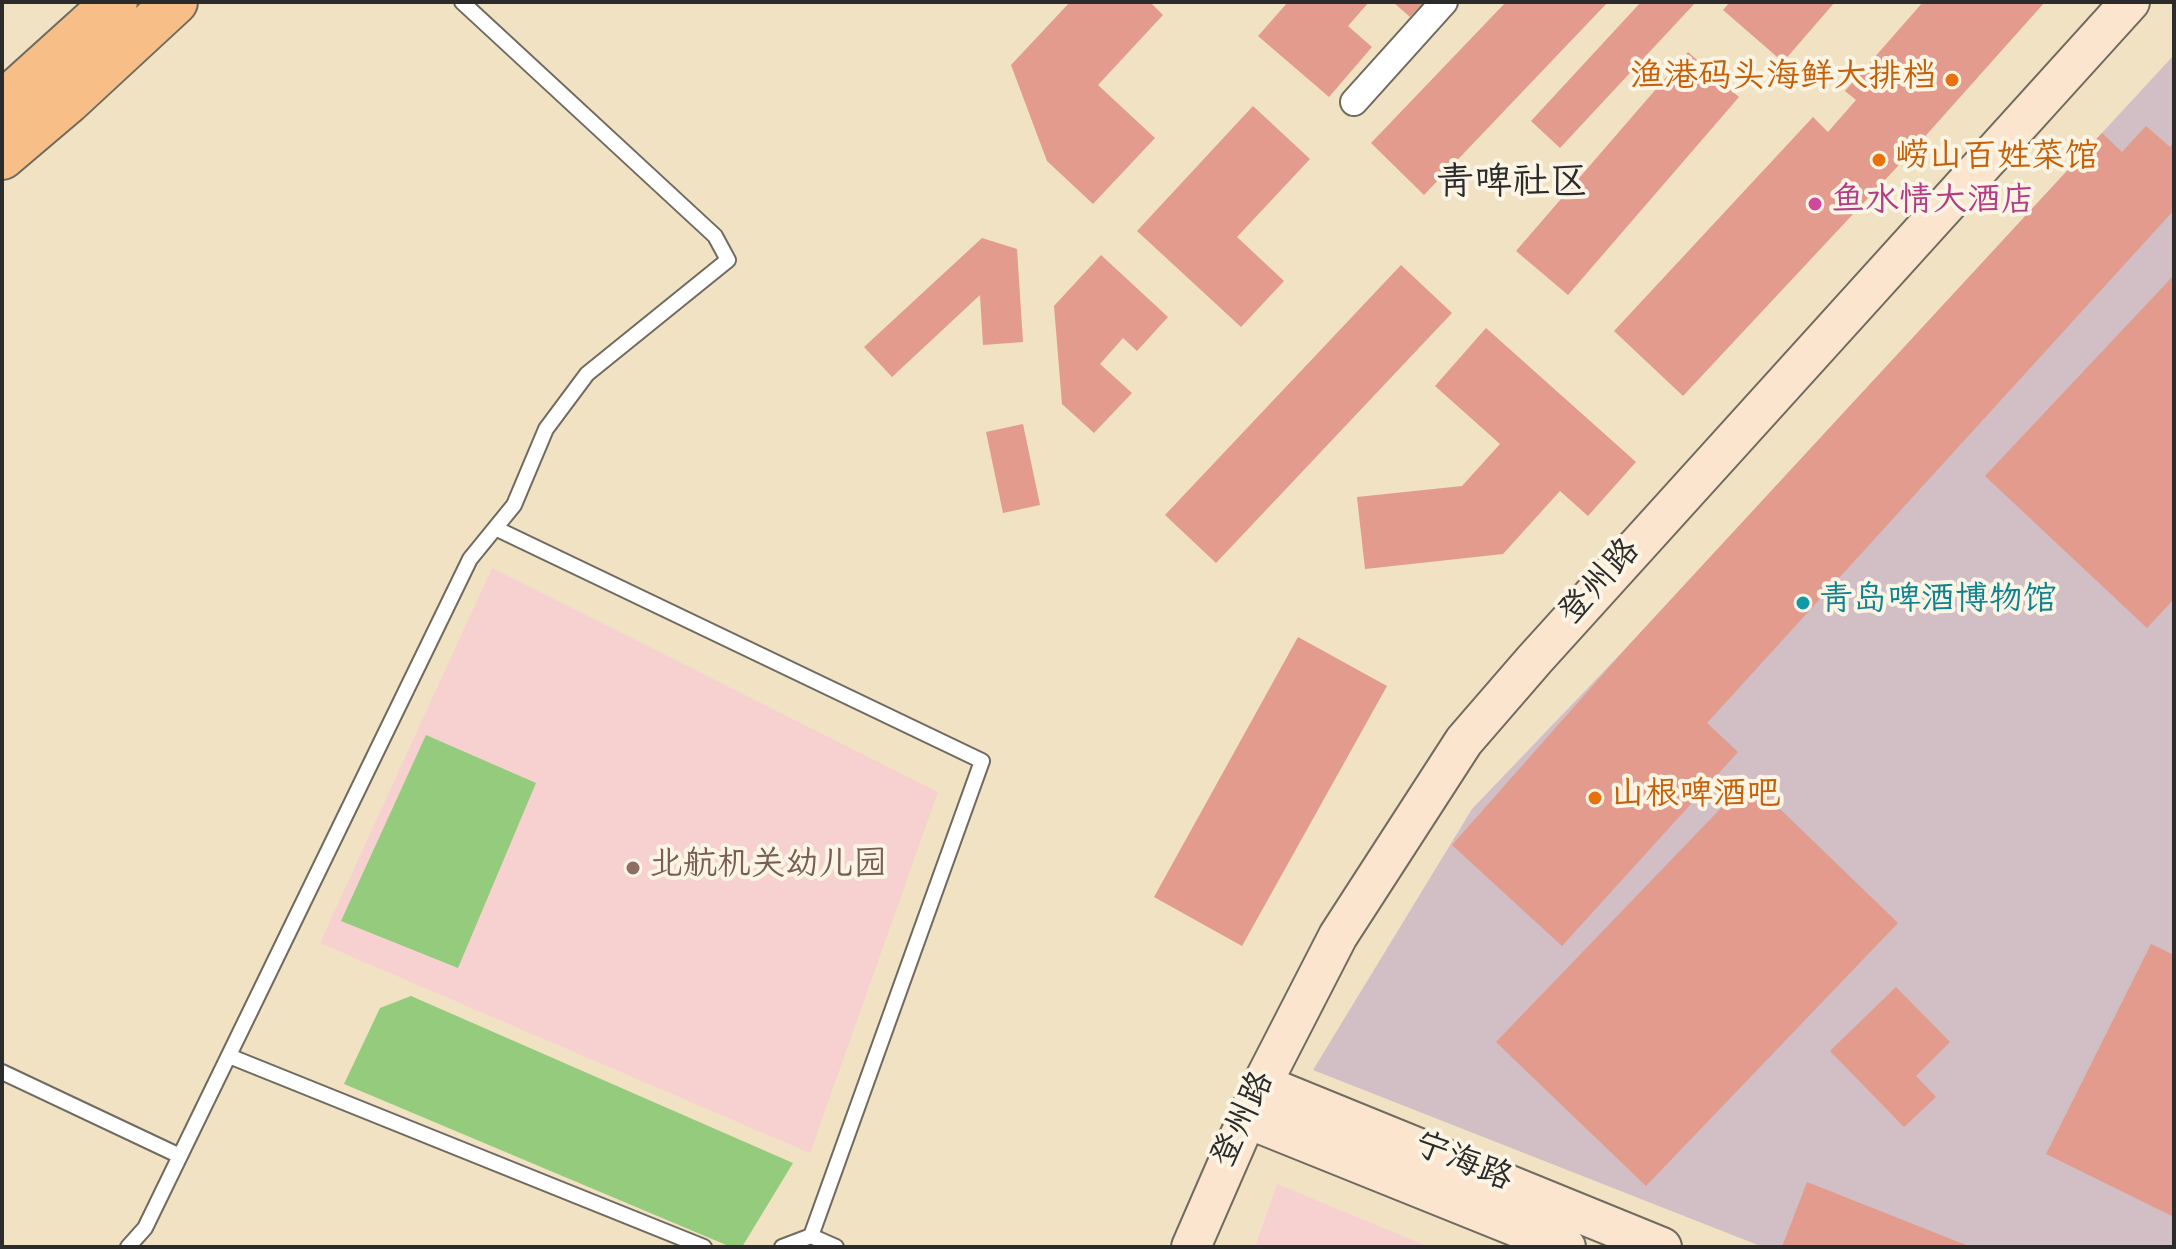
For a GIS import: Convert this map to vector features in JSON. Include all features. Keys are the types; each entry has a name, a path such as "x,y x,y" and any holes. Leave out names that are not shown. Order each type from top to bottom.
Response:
{"highway":[{"path":"2,104 115,2"},
{"path":"2,157 175,2"}],"main road":[{"name":"登州路","path":"1191,1247 1262,1084 1338,936 1464,741 1556,635 2130,2"},
{"name":"宁海路","path":"1262,1084 1662,1247"},
{"name":"宁海路","path":"1248,1119 1566,1247"}],"street":[{"path":"1354,102 1444,2"}],"lane":[{"path":"128,1247 145,1228 470,559 514,505 546,429 587,374 728,260 715,236 462,2"},
{"path":"495,528 982,761 811,1236"},
{"path":"229,1056 704,1247"},
{"path":"2,1072 180,1156"},
{"path":"782,1247 811,1236 836,1247"}],"shaded area":[{"path":"2174,55 2174,1247 1763,1247 1313,1070 1472,809 1627,647"},
{"name":"北航机关幼儿园","path":"492,568 938,792 810,1153 320,943"},
{"path":"1277,1184 1429,1247 1255,1247"}],"green space":[{"path":"426,735 536,783 458,968 341,921"},
{"path":"411,996 793,1163 742,1247 731,1247 344,1084 380,1008"}],"building":[{"path":"1070,2 1150,2 1163,15 1098,85 1155,138 1093,204 1047,161 1011,65"},
{"path":"1288,2 1369,2 1348,26 1372,47 1329,97 1258,36"},
{"path":"1393,2 1424,2 1410,17"},
{"path":"1506,2 1608,2 1424,195 1371,143"},
{"path":"1641,2 1696,2 1560,148 1531,121"},
{"path":"1730,2 1835,2 1783,62 1723,10"},
{"path":"1923,2 2045,2 1912,151 1683,396 1614,331 1813,117 1828,132 1856,100 1845,91"},
{"path":"1688,52 1739,97 1568,295 1516,251"},
{"path":"1253,106 1310,159 1237,237 1284,281 1241,327 1137,231"},
{"path":"2146,126 2170,147 2174,142 2174,210 1707,723 1738,752 1562,946 1452,845 1627,647 2102,133 2122,152"},
{"path":"982,238 1017,249 1023,342 983,345 980,295 892,377 864,347"},
{"path":"1101,255 1168,317 1137,351 1123,338 1100,364 1132,393 1094,433 1062,404 1054,306"},
{"path":"1401,265 1452,313 1216,563 1165,515"},
{"path":"2174,275 2174,599 2147,628 1985,476"},
{"path":"1486,328 1636,462 1588,516 1560,491 1503,554 1365,569 1357,497 1462,486 1500,444 1435,386"},
{"path":"1023,424 1040,505 1003,513 986,432"},
{"path":"1298,637 1387,686 1242,946 1154,897"},
{"path":"1749,779 1898,923 1646,1186 1496,1042"},
{"path":"2151,944 2174,955 2174,1217 2046,1154"},
{"path":"1896,987 1950,1042 1916,1076 1936,1097 1904,1127 1830,1051"},
{"path":"1807,1182 1971,1247 1782,1247"}],"place":[{"name":"渔港码头海鲜大排档","path":"1952,80"},
{"name":"崂山百姓菜馆","path":"1879,160"},
{"name":"鱼水情大酒店","path":"1815,204"},
{"name":"青岛啤酒博物馆","path":"1803,603"},
{"name":"山根啤酒吧","path":"1595,798"},
{"name":"北航机关幼儿园","path":"633,868"}],"district":[{"name":"青啤社区","path":"1512,187"}]}
